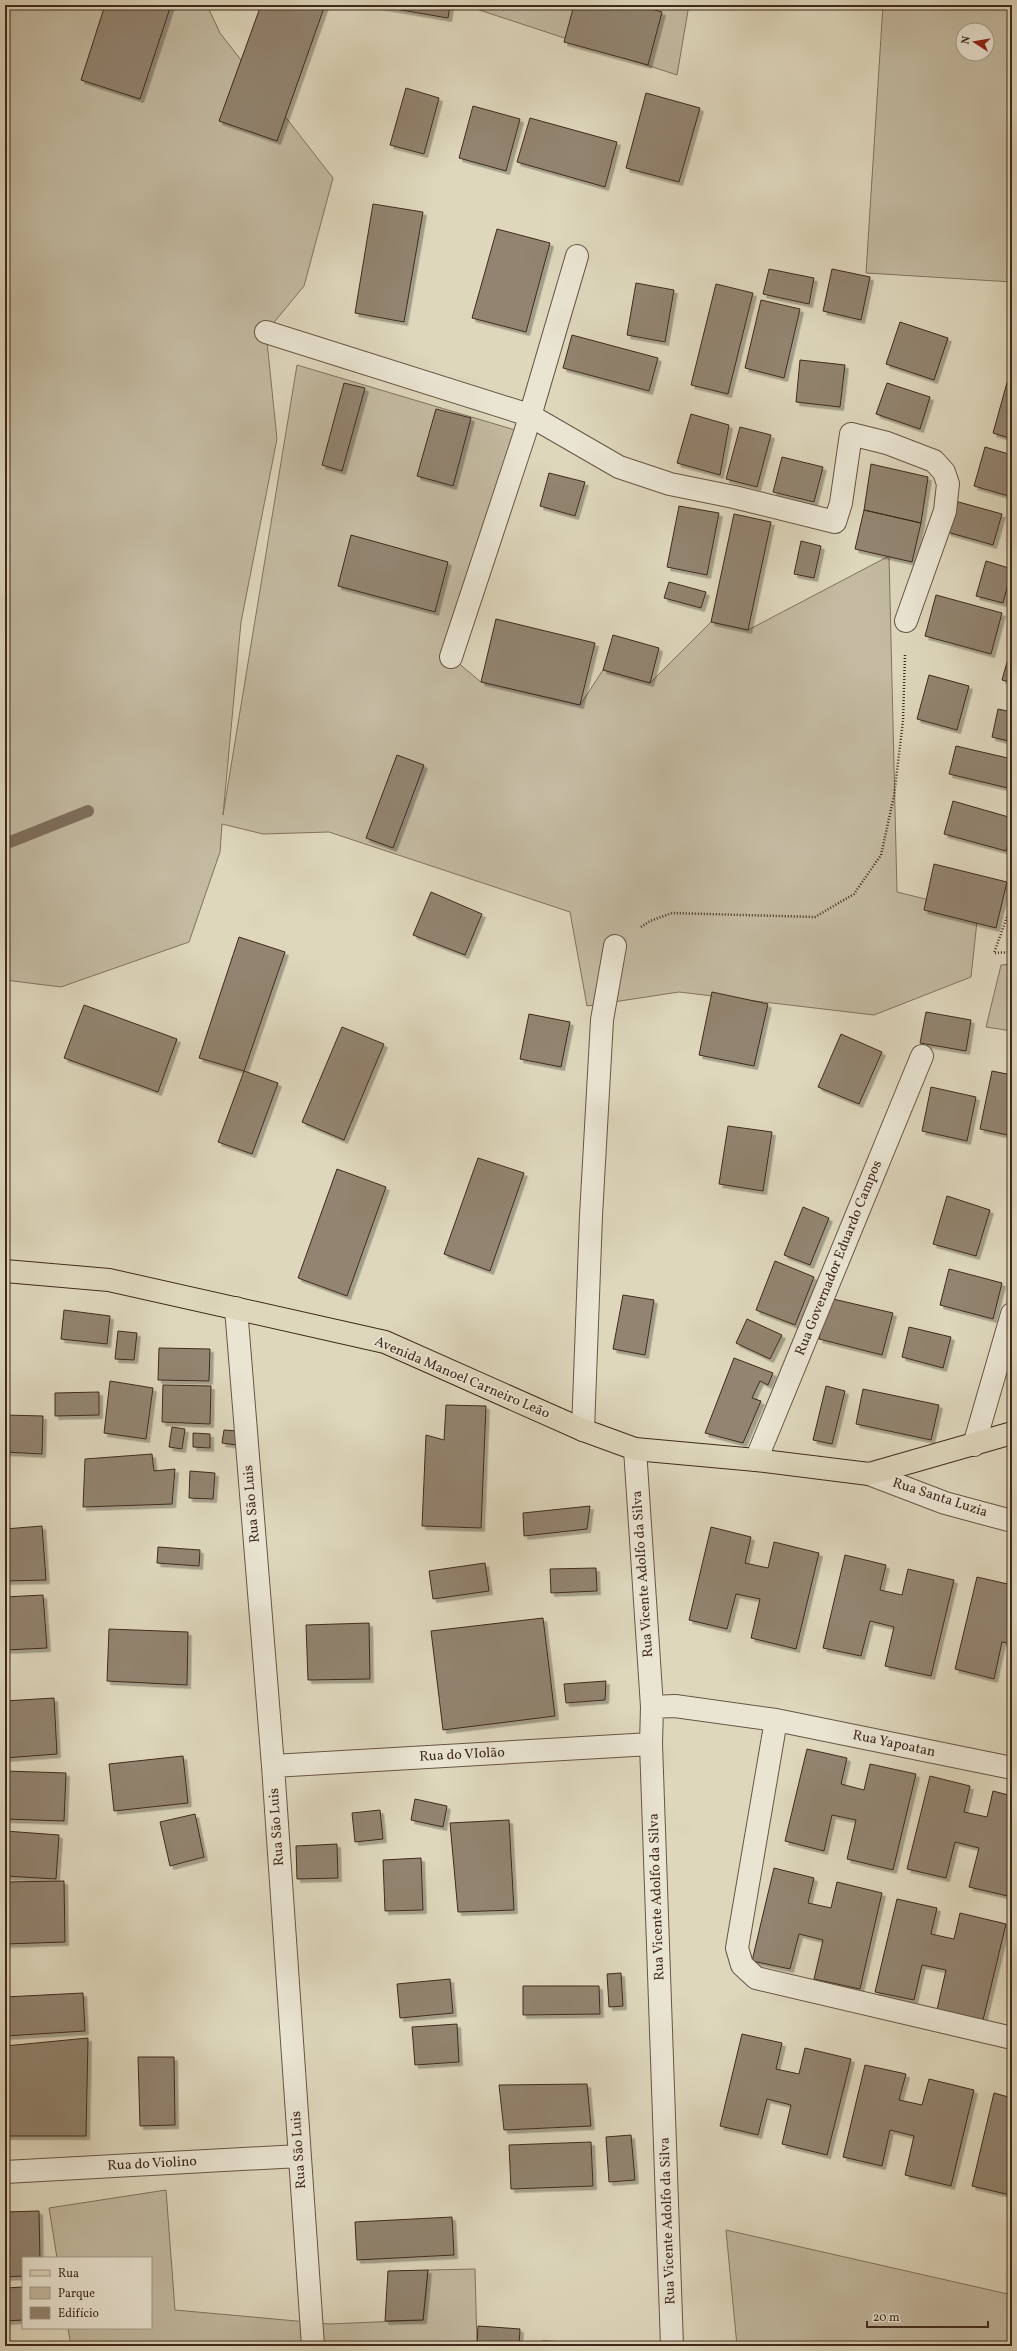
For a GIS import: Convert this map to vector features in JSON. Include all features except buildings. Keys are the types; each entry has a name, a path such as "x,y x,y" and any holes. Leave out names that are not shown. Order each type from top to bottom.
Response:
{"main road":[{"name":"Avenida Manoel Carneiro Leão","path":"5,1271 109,1280 385,1342 583,1430 635,1449 756,1460 869,1474"},
{"path":"869,1474 1012,1433"}],"street":[{"path":"451,657 529,415 577,256"},
{"path":"266,332 529,415 580,446 619,467 670,484 734,497 835,522 841,503 851,434 887,443 934,461 944,472 948,484 945,511 906,621"},
{"path":"583,1430 591,1216 602,1020 615,946"},
{"name":"Rua Governador Eduardo Campos","path":"756,1460 922,1056"},
{"name":"Rua São Luis","path":"236,1308 273,1766 313,2346"},
{"path":"974,1445 1012,1314"},
{"name":"Rua Vicente Adolfo da Silva","path":"635,1449 652,1707 672,2346"},
{"name":"Rua Santa Luzia","path":"869,1474 946,1503 1012,1521"},
{"name":"Rua Yapoatan","path":"652,1707 674,1706 776,1720 1012,1768"},
{"path":"776,1720 737,1948 742,1965 756,1978 1012,2038"},
{"name":"Rua do VIolão","path":"273,1766 652,1744"},
{"name":"Rua do Violino","path":"5,2172 299,2156"}],"path":[{"path":"615,946 650,921 672,913 815,917 854,894 881,856 894,796 903,721 906,621"},
{"path":"1012,903 994,953 1012,952"}],"green space":[{"path":"5,5 207,5 220,33 333,178 304,286 266,332 277,439 241,622 223,815 297,365 525,433 451,657 481,682 580,705 603,670 650,683 711,622 748,630 889,556 897,892 978,912 971,977 874,1015 679,992 587,1006 570,912 329,832 263,834 222,824 220,852 189,942 61,987 5,980"},
{"path":"464,5 689,5 677,75"},
{"path":"883,5 1012,5 1012,282 866,273"},
{"path":"1012,964 1012,1031 986,1027 1001,965"},
{"path":"166,2190 175,2310 329,2324 423,2320 428,2270 475,2269 477,2346 71,2346 68,2329 152,2329 152,2257 57,2257 49,2208"},
{"path":"726,2230 1012,2295 1012,2346 737,2346"}],"waterway":[{"path":"5,844 88,811"}]}
